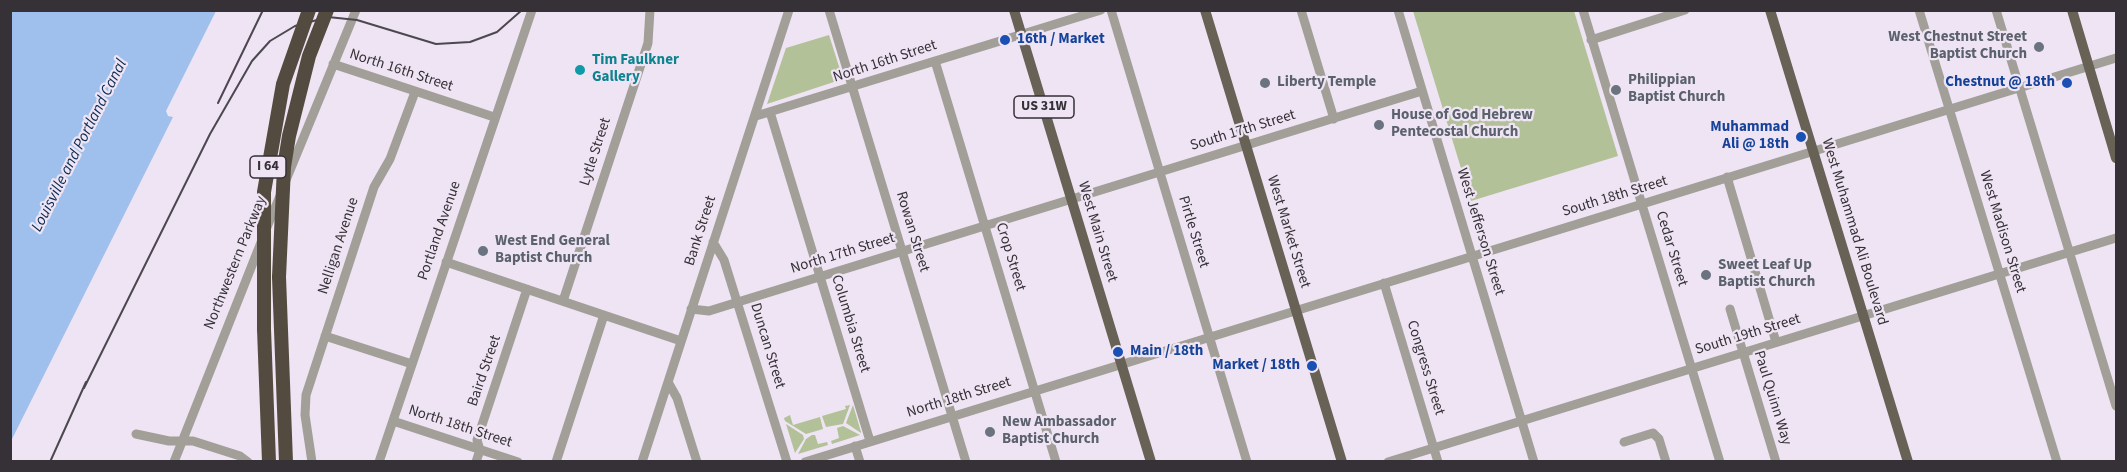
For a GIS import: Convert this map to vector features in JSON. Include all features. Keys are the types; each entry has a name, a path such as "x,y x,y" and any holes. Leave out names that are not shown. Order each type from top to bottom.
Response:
{"highway":[{"name":"I 64","path":"269,462 264,329 264,192 283,84 309,10"},
{"name":"I 64","path":"286,462 279,277 284,167 289,136 309,56 327,10"}],"main road":[{"name":"West Main Street","path":"1014,10 1151,462"},
{"name":"West Market Street","path":"1205,10 1342,462"},
{"name":"West Muhammad Ali Boulevard","path":"1770,10 1908,462"},
{"path":"2072,10 2116,158"}],"street":[{"name":"Northwestern Parkway","path":"174,462 356,10"},
{"name":"Lytle Street","path":"563,301 646,50 651,29 650,10"},
{"name":"Bank Street","path":"642,462 789,10"},
{"name":"Rowan Street","path":"829,10 966,462"},
{"name":"North 16th Street","path":"756,116 1101,10"},
{"name":"Pirtle Street","path":"1111,10 1247,462"},
{"path":"1301,10 1334,119"},
{"name":"West Jefferson Street","path":"1398,10 1534,462"},
{"name":"Cedar Street","path":"1582,10 1720,462"},
{"name":"West Madison Street","path":"1919,10 2057,462"},
{"path":"1996,10 2116,406"},
{"name":"Portland Avenue","path":"380,462 494,117 532,11"},
{"path":"1591,40 1680,11"},
{"name":"South 18th Street","path":"1121,364 2116,57"},
{"name":"Crop Street","path":"935,61 1056,462"},
{"name":"North 16th Street","path":"333,64 494,117"},
{"name":"Nelligan Avenue","path":"312,462 305,415 306,394 374,187 390,159 415,92"},
{"name":"South 17th Street","path":"1072,200 1422,92"},
{"name":"Columbia Street","path":"770,112 870,441"},
{"path":"1727,177 1776,342"},
{"name":"North 17th Street","path":"691,309 709,311 1072,200"},
{"name":"South 19th Street","path":"1388,462 2116,238"},
{"name":"Duncan Street","path":"713,242 724,260 787,462"},
{"path":"446,262 681,341"},
{"name":"Congress Street","path":"1384,283 1438,462"},
{"name":"Baird Street","path":"476,462 480,450 477,440 527,289"},
{"name":"Paul Quinn Way","path":"1730,309 1776,462"},
{"path":"556,462 604,315"},
{"path":"325,336 412,364"},
{"name":"North 18th Street","path":"805,462 1121,364"},
{"path":"668,382 677,398 697,462"},
{"name":"North 18th Street","path":"393,421 518,462"},
{"path":"1623,442 1653,433 1659,439 1666,462"},
{"path":"136,434 193,441 240,456 248,462"},
{"path":"855,446 860,462"}],"green space":[{"path":"1413,11 1574,11 1618,156 1471,201"},
{"path":"829,35 843,79 767,104 786,48"},
{"path":"850,405 843,424 826,427 822,416 846,409 845,406"},
{"path":"853,405 861,432 861,433 846,423"},
{"path":"790,415 793,425 820,417 823,429 806,434 785,421 784,418"},
{"path":"786,424 803,435 804,439 795,453"},
{"path":"843,426 860,435 832,444 831,441 839,438 837,428"},
{"path":"815,435 818,444 827,442 828,445 798,454 806,439"}],"water":[{"name":"Louisville and Portland Canal","path":"11,10 216,11 166,111 168,116 173,117 11,441"}],"railway":[{"path":"218,103 263,10"},
{"path":"84,388 210,134 252,61 270,41 295,26 328,17 357,20 436,44 470,42 497,32 522,10"},
{"path":"50,462 86,382"}],"place":[{"name":"16th / Market","path":"1005,40"},
{"name":"West Chestnut Street Baptist Church","path":"2039,47"},
{"name":"Tim Faulkner Gallery","path":"580,70"},
{"name":"Liberty Temple","path":"1265,83"},
{"name":"Chestnut @ 18th","path":"2067,83"},
{"name":"Philippian Baptist Church","path":"1616,90"},
{"name":"House of God Hebrew Pentecostal Church","path":"1379,125"},
{"name":"Muhammad Ali @ 18th","path":"1801,137"},
{"name":"West End General Baptist Church","path":"483,251"},
{"name":"Sweet Leaf Up Baptist Church","path":"1706,275"},
{"name":"Main / 18th","path":"1118,352"},
{"name":"Market / 18th","path":"1312,366"},
{"name":"New Ambassador Baptist Church","path":"990,432"}]}
